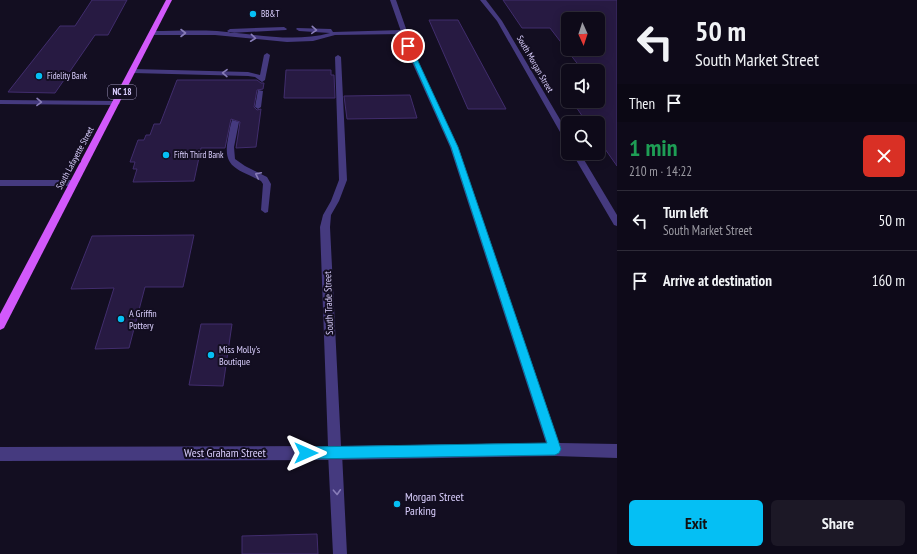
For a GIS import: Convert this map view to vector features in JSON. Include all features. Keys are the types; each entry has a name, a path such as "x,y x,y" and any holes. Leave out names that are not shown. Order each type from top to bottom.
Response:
{"main road":[{"name":"South Lafayette Street","path":"0,326 169,0"}],"street":[{"path":"393,0 403,32 454,147 555,449"},
{"name":"South Morgan Street","path":"483,0 499,21 561,127"},
{"path":"299,28 335,33 403,32"},
{"path":"215,33 240,30 284,29"},
{"path":"152,33 215,33 287,40 313,39 335,33"},
{"path":"132,71 248,74 257,76 262,80 266,55"},
{"name":"South Trade Street","path":"338,56 343,175 339,191 327,215 325,226 340,554"},
{"path":"258,106 260,91"},
{"path":"0,102 116,103"},
{"path":"235,122 229,156 231,161 240,168 264,179 267,184 265,210"},
{"path":"580,160 617,223"},
{"path":"0,183 74,182"},
{"name":"West Graham Street","path":"0,454 335,453 555,449 617,452"}],"building":[{"path":"92,0 127,0 108,35 95,35 55,93 8,92 60,26 75,26"},
{"path":"503,0 617,0 617,166 605,149 605,116 582,116 577,108 605,108 605,64 578,64 571,56 605,56 605,12 561,12 561,42 550,28 522,28"},
{"path":"429,20 458,20 506,109 468,109"},
{"path":"286,70 331,70 331,75 334,75 335,98 284,98"},
{"path":"177,80 257,80 264,83 263,89 257,90 254,107 257,110 261,109 256,147 236,148 240,122 231,119 225,148 201,148 194,181 133,182 137,169 133,169 135,162 130,162 138,140 144,140 146,135 150,135 154,124 160,124"},
{"path":"410,95 417,118 347,119 344,96"},
{"name":"A Griffin Pottery","path":"194,235 183,287 145,287 129,348 95,349 114,288 71,289 92,236"},
{"name":"Miss Molly's Boutique","path":"201,324 232,324 223,386 189,385"},
{"path":"317,534 318,554 242,554 242,536"}],"place":[{"name":"BB&T","path":"253,14"},
{"name":"Fidelity Bank","path":"39,76"},
{"name":"Fifth Third Bank","path":"166,155"},
{"name":"A Griffin Pottery","path":"121,319"},
{"name":"Miss Molly's Boutique","path":"211,355"},
{"name":"Morgan Street Parking","path":"397,504"}],"route":[{"path":"306,453 447,452 555,449 454,147 408,46"}]}
